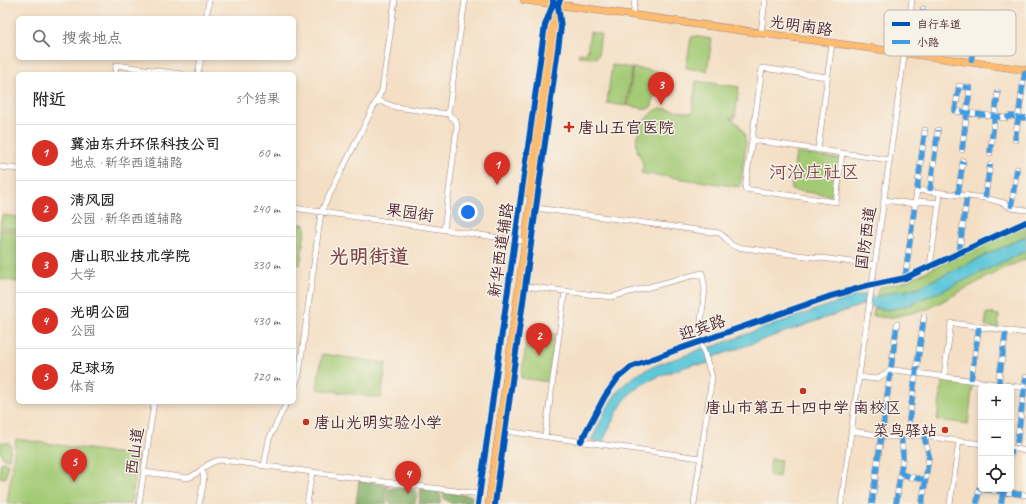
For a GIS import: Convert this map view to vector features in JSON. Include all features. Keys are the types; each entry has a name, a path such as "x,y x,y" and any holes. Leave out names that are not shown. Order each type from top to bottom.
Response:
{"main road":[{"name":"光明南路","path":"524,0 556,2 633,15 884,50"},
{"path":"485,504 518,240 556,2"},
{"path":"490,504 550,74 556,2"},
{"name":"光明南路","path":"926,56 1025,70"}],"street":[{"path":"206,16 209,0"},
{"path":"296,382 299,375 320,212 382,90 395,0"},
{"path":"448,114 465,0"},
{"path":"633,15 635,0"},
{"path":"761,33 765,0"},
{"name":"国防西道","path":"910,10 912,0"},
{"name":"新华西道辅路","path":"495,504 561,27 556,2"},
{"path":"818,150 832,43"},
{"name":"国防西道","path":"841,504 852,431 870,287 875,265 904,56"},
{"path":"971,62 972,56"},
{"path":"198,72 201,60"},
{"path":"115,72 116,65 167,72"},
{"path":"827,77 762,68 745,189 836,202 842,153"},
{"path":"1015,140 1025,70"},
{"path":"962,150 966,113 970,88 959,86 955,111 966,113 1005,118 1012,116 1026,118"},
{"path":"990,153 998,92"},
{"path":"377,100 397,107 448,114 456,120 458,124 444,230"},
{"path":"905,278 926,130"},
{"path":"930,191 938,130"},
{"path":"752,140 890,160"},
{"path":"958,194 963,161"},
{"path":"986,198 990,165"},
{"path":"0,167 16,169"},
{"path":"1011,208 1017,168"},
{"path":"917,190 986,198 1004,203 1011,208 1026,210"},
{"path":"930,266 940,192"},
{"path":"959,253 967,196"},
{"path":"884,200 915,204 918,201 938,203"},
{"name":"果园街","path":"296,208 518,240"},
{"path":"536,208 719,233 723,235 732,246 736,247 875,265"},
{"name":"迎宾路","path":"583,442 605,396 624,372 631,368 669,352 700,344 828,297 905,278 1026,222"},
{"name":"新华西道辅路","path":"478,504 518,240"},
{"path":"525,286 611,297 702,273 705,289 699,337 700,344 712,377 694,504"},
{"path":"545,436 565,291"},
{"path":"909,421 924,317"},
{"path":"944,376 950,323 1026,333"},
{"path":"883,427 897,324"},
{"path":"971,380 979,327"},
{"path":"999,384 1006,331"},
{"path":"859,377 876,379 890,371 916,372 993,384"},
{"path":"1017,443 1026,377"},
{"path":"1014,386 1025,387"},
{"name":"西山道","path":"139,504 154,404"},
{"path":"264,466 269,439 286,404"},
{"path":"505,431 700,458"},
{"path":"852,431 890,437 913,434 978,444"},
{"path":"872,504 881,436"},
{"path":"896,504 903,455 901,436"},
{"path":"922,504 929,456 924,436"},
{"path":"950,504 959,441"},
{"path":"1014,449 1026,451"},
{"path":"144,472 188,478 215,460 480,494"},
{"path":"199,504 203,479 202,469"},
{"path":"307,504 312,472"},
{"path":"900,473 910,478 926,480"},
{"path":"977,504 979,492"},
{"path":"1001,504 1003,492 1026,495"}],"green space":[{"path":"590,32 601,34 598,56 596,58 578,56 579,53 587,54"},
{"path":"693,36 712,39 707,71 686,68 691,38"},
{"path":"612,65 632,68 626,106 607,103"},
{"path":"633,68 657,71 652,106 648,109 628,105"},
{"path":"696,81 739,87 735,118 730,118 740,126 746,144 740,187 641,173 643,164 636,143 641,125 649,115 660,108 692,113"},
{"path":"796,153 840,159 835,196 791,190"},
{"path":"2,215 16,217 16,230 0,227"},
{"path":"296,223 306,225 300,265 296,264"},
{"path":"1026,226 1026,236 932,281 919,287 901,292 900,290 876,297 879,287 910,279 1005,234"},
{"path":"0,229 16,232 16,282 0,279"},
{"path":"1026,251 1026,259 1002,269 928,309 889,318 873,316 874,308 889,310 920,300"},
{"path":"987,313 999,315 998,328 985,326"},
{"path":"528,330 556,334 549,382 521,378"},
{"path":"322,354 386,363 381,398 317,389"},
{"path":"943,379 973,383 968,424 937,420"},
{"path":"16,439 138,456 131,504 7,504"},
{"path":"0,442 9,443 11,445 9,459 3,458 0,451"},
{"path":"771,459 781,460 779,477 769,475"},
{"path":"2,462 8,463 5,478 0,477 0,466"},
{"path":"359,481 389,485 385,495 387,504 356,504"},
{"path":"393,487 417,491 415,504 391,504 387,497 389,490"},
{"path":"421,489 439,491 441,498 440,504 419,504"},
{"path":"443,492 472,496 471,504 462,502 452,504 444,499"}],"water":[{"path":"1026,236 1026,251 942,291 913,302 913,304 889,310 862,305 711,358 709,363 700,365 694,364 651,380 635,390 624,401 602,443 591,441 606,410 617,393 632,378 652,367 853,297 863,295 876,297 900,290 901,292 919,287"}],"marked path":[{"path":"971,62 972,56"},
{"path":"1015,140 1025,70"},
{"path":"962,150 970,88 959,86 955,111 1005,118 1012,116 1026,118"},
{"path":"990,153 998,92"},
{"path":"917,190 925,130"},
{"path":"930,191 938,130"},
{"path":"958,194 963,161"},
{"path":"985,198 990,165"},
{"path":"1011,208 1017,169"},
{"path":"959,253 967,195"},
{"path":"905,278 915,204"},
{"path":"909,421 924,317"},
{"path":"883,427 897,324"},
{"path":"971,380 979,327"},
{"path":"998,384 1006,331"},
{"path":"1017,443 1026,377"},
{"path":"872,504 881,436"},
{"path":"896,504 903,455 901,436"},
{"path":"922,504 929,456 924,436"},
{"path":"900,473 910,477 926,480"},
{"path":"977,504 979,492"},
{"path":"1001,504 1003,492"},
{"path":"1004,492 1026,495"}],"cycle path":[{"path":"478,504 545,25 553,4 553,0"},
{"path":"495,504 561,27 558,5 560,0"},
{"path":"581,441 605,396 618,378 631,367 828,297 867,286 905,278 1026,222"}],"place":[{"name":"唐山职业技术学院","path":"661,105"},
{"name":"唐山五官医院","path":"569,127"},
{"name":"冀油东升环保科技公司","path":"497,185"},
{"name":"清风园","path":"539,356"},
{"name":"唐山市第五十四中学 南校区","path":"803,391"},
{"name":"唐山光明实验小学","path":"306,422"},
{"name":"菜鸟驿站","path":"945,430"},
{"name":"足球场","path":"74,482"},
{"name":"光明公园","path":"408,494"}],"district":[{"name":"河沿庄社区","path":"814,172"},
{"name":"光明街道","path":"369,256"}]}
